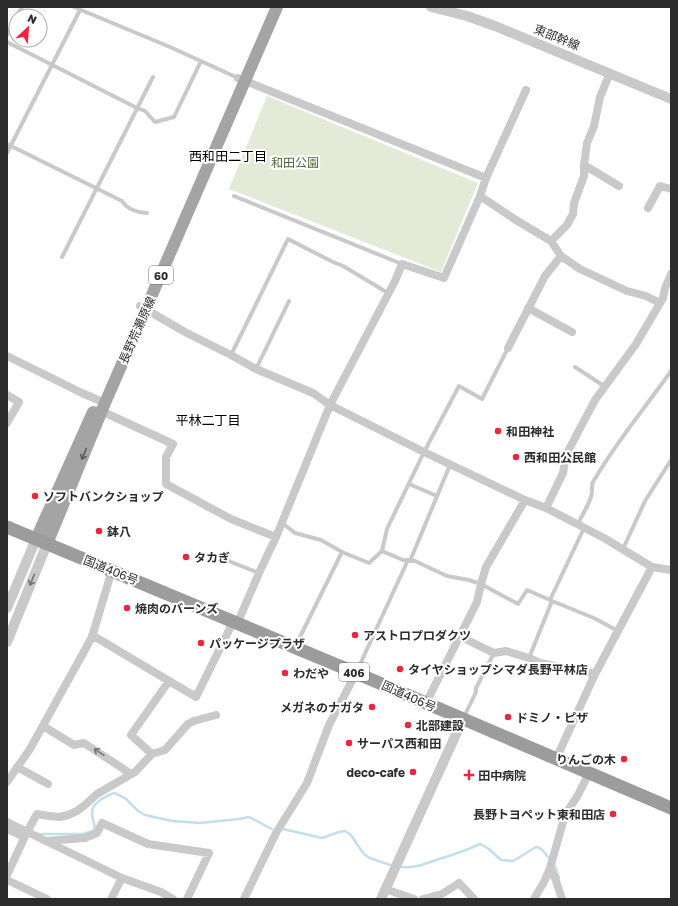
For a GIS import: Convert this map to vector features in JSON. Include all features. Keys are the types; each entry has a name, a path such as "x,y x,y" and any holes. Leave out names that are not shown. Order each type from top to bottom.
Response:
{"highway":[{"name":"406","path":"7,526 42,541"},
{"name":"国道406号","path":"42,541 295,647 671,808"}],"main road":[{"name":"長野荒瀬原線","path":"42,541 241,79 269,7"},
{"name":"長野荒瀬原線","path":"241,79 277,7"}],"street":[{"name":"東部幹線","path":"431,7 467,16 495,26 671,99"},
{"path":"551,241 567,225 573,214 574,203 584,176 587,143 594,126 600,97 610,73"},
{"path":"241,79 486,178"},
{"path":"92,635 196,697 235,623 276,537 330,404 402,264 444,278 480,196 486,178 526,90"},
{"path":"584,165 619,186"},
{"path":"648,208 660,186 671,190"},
{"path":"480,196 551,241 561,256 580,269 627,291 665,300"},
{"path":"508,348 545,276 561,256"},
{"path":"546,508 563,474 566,455 595,400 636,344 665,300 665,288 671,274"},
{"path":"143,308 256,369 313,393 330,404 424,452 525,500 546,508 604,538 652,567 671,570"},
{"path":"528,308 572,332"},
{"path":"7,356 173,444 166,457 166,484 231,519 276,537"},
{"path":"7,395 19,402 7,423"},
{"path":"426,703 478,602 486,567 525,500"},
{"path":"7,608 42,541"},
{"path":"7,642 42,541"},
{"path":"556,759 595,674 652,567"},
{"path":"7,782 43,726 92,635 112,570"},
{"path":"460,636 494,652 506,651 540,663 595,674"},
{"path":"244,899 276,833 307,783 328,725 356,673"},
{"path":"152,754 131,735 169,681"},
{"path":"7,875 36,814 54,817 68,815 77,811 97,794 135,772 152,754 166,750 188,724 216,715"},
{"path":"381,899 463,719"},
{"path":"43,726 74,745 84,742 131,774"},
{"path":"17,767 48,784"},
{"path":"534,899 550,868 565,815 578,795 589,773"},
{"path":"7,822 26,835"},
{"path":"46,841 85,838 97,833 102,823 148,844 209,853 187,899"},
{"path":"7,829 46,841 160,896 173,899"},
{"path":"550,868 562,899"},
{"path":"112,899 122,878"},
{"path":"7,880 47,899"},
{"path":"422,899 442,894 459,883 474,899"},
{"path":"386,889 414,899"}],"lane":[{"path":"74,7 170,47 241,79"},
{"path":"7,153 9,145 80,10"},
{"path":"7,42 145,111 155,122 174,117 201,61"},
{"path":"62,257 153,77"},
{"path":"9,145 122,201 125,205 139,213 147,213"},
{"path":"234,196 402,264"},
{"path":"232,355 288,239 343,266 388,293"},
{"path":"256,369 289,301"},
{"path":"281,522 296,533 321,540 342,552 369,563 382,551 387,529 424,452 459,386 482,399 508,348"},
{"path":"575,367 604,386"},
{"path":"529,658 592,496 592,484 610,455 653,398 671,371"},
{"path":"623,549 646,501 671,460"},
{"path":"356,673 438,496 450,464"},
{"path":"409,484 438,496"},
{"path":"382,551 403,560 415,561 447,576 481,584 518,604 527,590 594,618 618,631"},
{"path":"295,647 342,552"},
{"path":"216,556 259,573"},
{"path":"463,719 476,692 476,688 494,652"}],"green space":[{"name":"和田公園","path":"267,96 478,183 441,272 229,189"}],"waterway":[{"path":"41,834 83,834 93,831 95,827 92,810 99,801 114,793 126,799 138,811 145,815 172,821 200,823 249,817 272,829"},
{"path":"283,829 322,838 345,831 351,835 365,855 390,865"},
{"path":"402,867 420,865 480,844 489,849 501,860 513,861 536,847 541,849 548,857"},
{"path":"554,864 559,878"}],"place":[{"name":"和田神社","path":"498,431"},
{"name":"西和田公民館","path":"516,457"},
{"name":"ソフトバンクショップ","path":"35,496"},
{"name":"鉢八","path":"99,531"},
{"name":"タカぎ","path":"186,557"},
{"name":"焼肉のバーンズ","path":"127,608"},
{"name":"アストロプロダクツ","path":"355,635"},
{"name":"パッケージプラザ","path":"201,643"},
{"name":"タイヤショップシマダ長野平林店","path":"400,669"},
{"name":"わだや","path":"285,673"},
{"name":"メガネのナガタ","path":"372,707"},
{"name":"ドミノ・ピザ","path":"508,717"},
{"name":"北部建設","path":"408,725"},
{"name":"サーパス西和田","path":"349,743"},
{"name":"りんごの木","path":"624,759"},
{"name":"deco-cafe","path":"413,772"},
{"name":"田中病院","path":"469,775"},
{"name":"長野トヨペット東和田店","path":"613,814"}],"district":[{"name":"西和田二丁目","path":"228,156"},
{"name":"平林二丁目","path":"208,420"}]}
